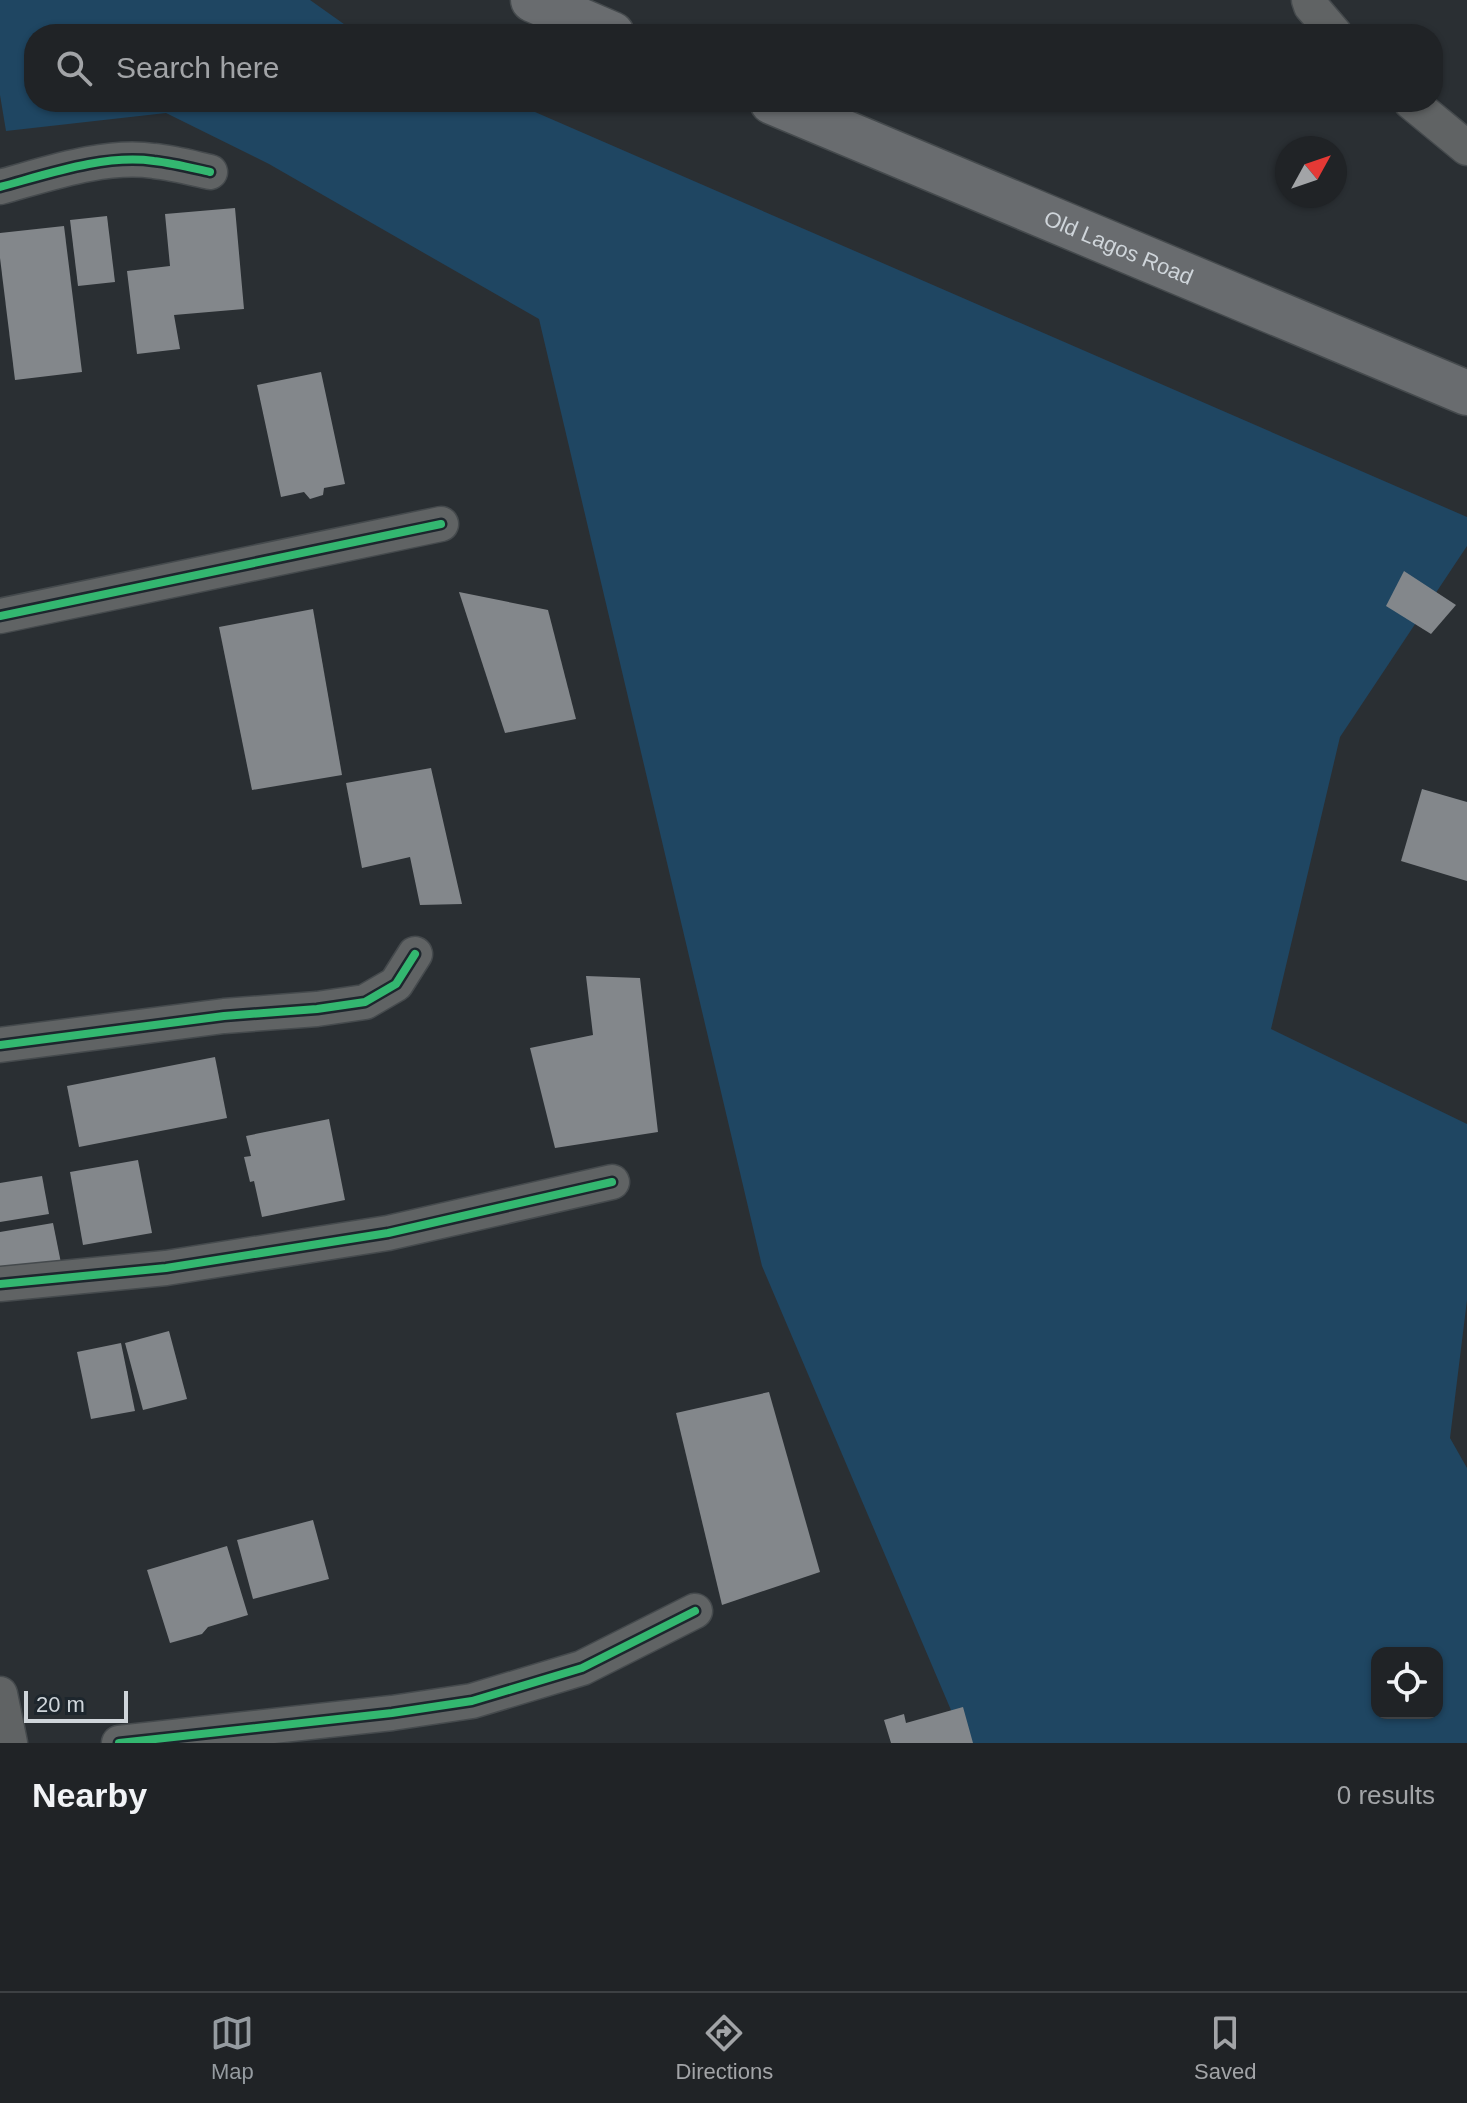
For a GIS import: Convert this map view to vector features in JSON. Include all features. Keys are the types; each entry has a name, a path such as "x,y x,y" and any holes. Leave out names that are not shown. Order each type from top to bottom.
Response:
{"main road":[{"path":"533,0 589,24"},
{"name":"Old Lagos Road","path":"796,112 1467,393"}],"street":[{"path":"1309,0 1326,24"},
{"path":"1423,112 1467,148"},
{"path":"0,187 64,170 111,162 152,161 210,172"},
{"path":"0,616 441,524"},
{"path":"0,1045 224,1016 365,1002 396,984 415,954"},
{"path":"0,1284 166,1268 388,1233 612,1182"},
{"path":"119,1743 392,1713 472,1701 582,1668 695,1611"},
{"path":"0,1694 10,1743"}],"shaded area":[{"path":"0,0 310,0 344,24 24,24 24,112 535,112 1467,517 1467,546 1340,737 1271,1029 1467,1124 1467,1300 1450,1438 1467,1468 1467,1743 965,1743 762,1266 539,319 269,164 166,113 6,131 0,95"}],"building":[{"path":"235,208 244,309 174,315 180,349 137,354 127,271 170,266 165,214"},
{"path":"107,216 115,282 78,286 70,220"},
{"path":"64,226 82,372 15,380 0,258 0,233"},
{"path":"321,372 345,484 324,488 323,495 310,499 304,492 281,497 257,385"},
{"path":"1404,571 1456,605 1431,634 1386,606"},
{"path":"459,592 548,610 576,719 505,733"},
{"path":"313,609 342,775 252,790 219,627"},
{"path":"431,768 462,904 420,905 410,857 362,868 346,783"},
{"path":"1422,789 1467,802 1467,881 1401,861"},
{"path":"586,976 640,978 658,1132 555,1148 530,1048 593,1035"},
{"path":"215,1057 227,1118 79,1147 67,1086"},
{"path":"329,1119 345,1200 262,1217 254,1181 250,1182 244,1157 251,1156 246,1136"},
{"path":"138,1160 152,1233 83,1245 70,1172"},
{"path":"42,1176 49,1214 0,1222 0,1183"},
{"path":"53,1223 62,1268 0,1278 0,1232"},
{"path":"169,1331 187,1399 143,1410 125,1343"},
{"path":"121,1343 135,1411 91,1419 77,1352"},
{"path":"769,1392 820,1572 722,1605 676,1413"},
{"path":"313,1520 329,1579 253,1599 237,1540"},
{"path":"227,1546 248,1615 170,1643 147,1570"},
{"path":"963,1707 973,1743 891,1743 884,1720 904,1714 906,1723"}],"cycle path":[{"path":"0,187 76,166 116,160 161,162 210,172"},
{"path":"0,616 441,524"},
{"path":"0,1045 224,1016 365,1002 396,984 415,954"},
{"path":"0,1284 166,1268 388,1233 612,1182"},
{"path":"119,1743 392,1713 472,1701 582,1668 695,1611"}]}
